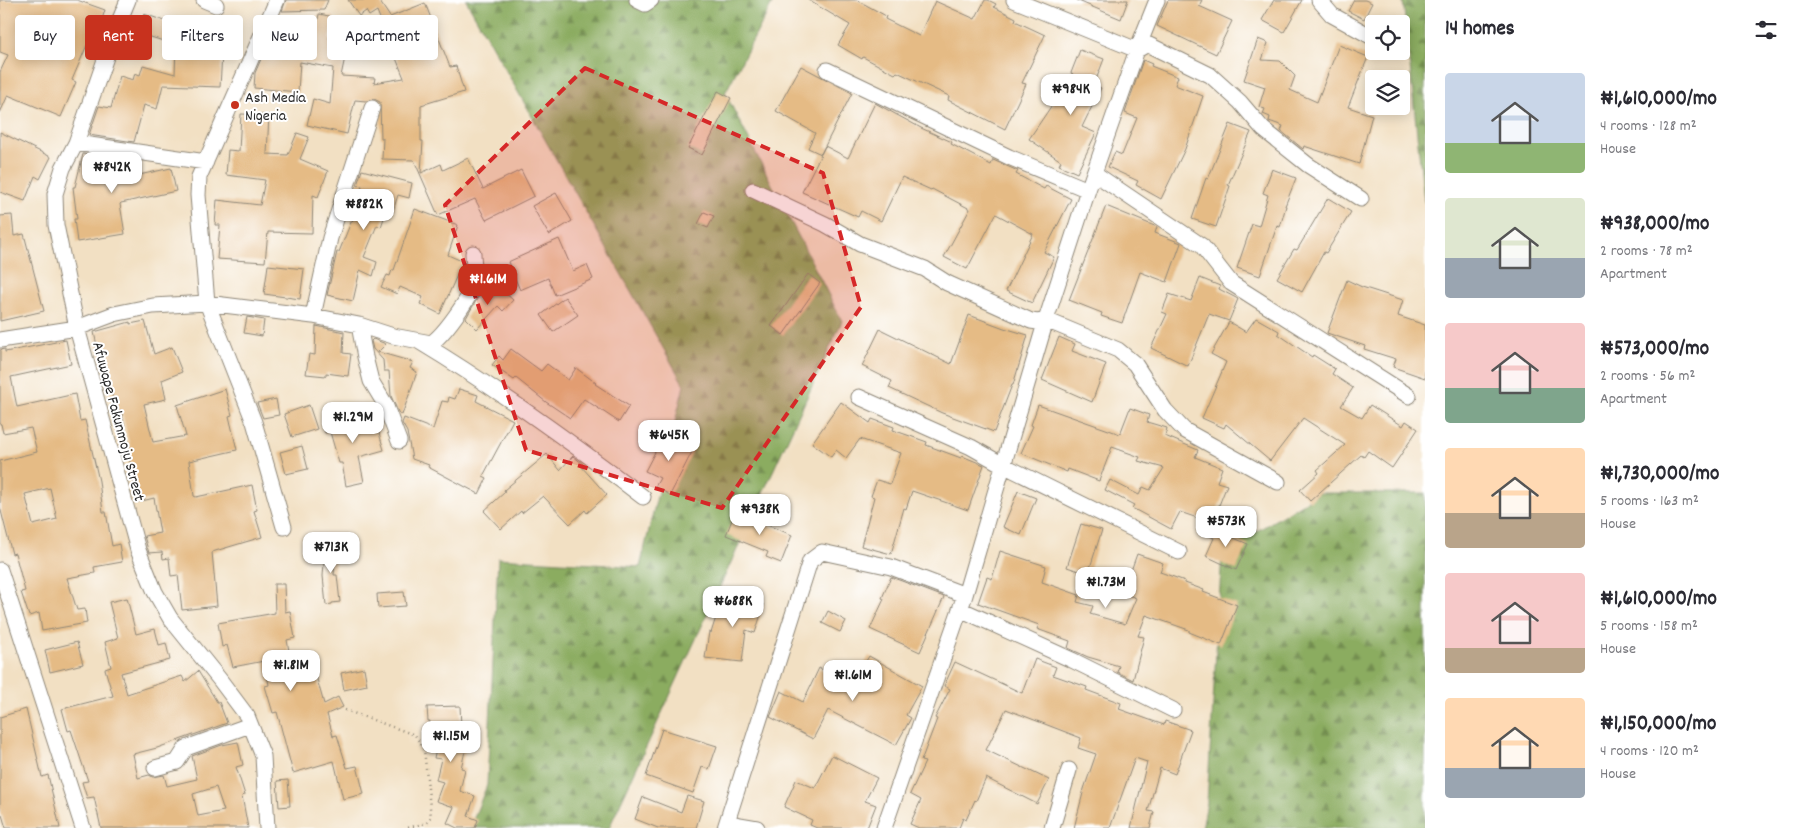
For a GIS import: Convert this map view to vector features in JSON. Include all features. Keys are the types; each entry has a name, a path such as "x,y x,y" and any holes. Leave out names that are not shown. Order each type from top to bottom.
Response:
{"street":[{"name":"Afuwape Fakunmoju Street","path":"128,0 114,34 76,143 63,168 55,194 56,224 77,328 138,550 155,592 170,618 220,680 246,716 263,756 267,828"},
{"path":"277,0 199,177 198,195 207,303 254,422 284,528"},
{"path":"637,0 645,4 651,0"},
{"path":"1014,0 1137,50"},
{"path":"884,828 963,602 1046,320 1088,190 1137,50 1157,0"},
{"path":"1319,0 1332,15 1365,33"},
{"path":"1137,50 1149,45 1210,75 1240,102 1263,129 1308,165 1361,200"},
{"path":"827,70 1009,157 1088,190"},
{"path":"313,316 330,238 372,108"},
{"path":"76,143 206,162"},
{"path":"1094,173 1202,246 1231,283 1409,396"},
{"path":"753,190 825,224 860,244 925,269 948,283 1031,321 1046,320 1118,350 1135,364 1165,410 1184,430 1278,482"},
{"path":"0,340 77,328 114,314 153,306 207,303 313,316 359,325 431,344 462,307 474,284 473,253"},
{"path":"359,325 371,381 385,404 399,441"},
{"path":"420,342 482,381 580,449 643,497"},
{"path":"859,397 971,447 1003,465 1179,552"},
{"path":"757,828 727,826 810,561 822,552 891,568 963,602 1173,710"},
{"path":"0,570 83,828"},
{"path":"154,768 177,762 186,748 250,725"},
{"path":"1052,828 1069,770"}],"path":[{"path":"345,710 415,735 420,741 424,749 431,817 427,823 406,828"}],"highlighted area":[{"path":"585,68 823,173 861,307 722,508 526,450 445,205"}],"green space":[{"path":"466,0 774,0 725,93 842,321 609,828 470,828 487,785 498,558 640,567 684,385"},
{"path":"1403,0 1425,0 1425,203 1409,60 1410,15 1405,15"},
{"path":"1320,493 1425,493 1425,828 1202,828 1207,803 1222,552"}],"building":[{"path":"0,0 77,0 105,10 103,15 85,15 85,50 72,80 76,82 61,117 8,95 0,113 0,72 8,55 0,52"},
{"path":"286,0 328,0 324,10 282,11"},
{"path":"348,0 383,0 380,2 389,15 379,15 377,11 368,15 366,11 358,15"},
{"path":"808,0 857,0 886,16 885,19 919,36 935,1 975,19 985,0 988,0 996,4 994,7 1016,18 1015,21 1045,35 1022,83 1026,84 1005,129 948,100 949,96 897,72 895,74 863,57 862,59 838,45 850,25"},
{"path":"1076,0 1128,0 1121,19"},
{"path":"1168,0 1202,0 1199,6 1232,21 1216,54 1157,26"},
{"path":"1274,0 1302,0 1284,32 1262,20"},
{"path":"1354,0 1365,0 1372,3 1364,19 1348,11"},
{"path":"425,3 430,15 395,15"},
{"path":"319,14 327,16 327,60 344,60 341,76 375,78 374,83 404,78 397,60 438,60 438,36 450,67 456,66 464,92 421,105 421,141 423,141 421,173 441,164 443,170 468,158 483,189 521,170 534,196 486,220 475,199 438,215 414,160 382,159 383,138 381,138 380,102 374,99 366,101 355,100 347,134 307,125 313,99 330,104 333,68 300,62 298,92 254,88 255,73 261,60 317,60 317,24"},
{"path":"152,17 162,20 162,41 152,37"},
{"path":"1258,39 1268,43 1262,60 1280,61 1295,76 1290,90 1317,102 1339,45 1365,56 1365,60 1367,60 1348,107 1365,113 1365,115 1372,115 1359,164 1304,146 1303,149 1281,131 1283,126 1269,121 1270,117 1263,114 1265,109 1259,107 1265,87 1244,80"},
{"path":"1080,50 1104,59 1094,85 1101,88 1082,127 1096,133 1077,173 1059,165 1061,161 1029,139 1056,99 1061,102 1073,74 1071,73"},
{"path":"175,60 222,60 220,87 163,85 157,109 144,105 134,142 89,135 99,106 111,108 120,76 133,80 135,73 140,75 143,65 175,74"},
{"path":"1143,60 1152,64 1151,66 1178,77 1175,85 1203,96 1185,149 1161,199 1136,185 1138,181 1108,167 1115,152 1122,155 1137,118 1125,113"},
{"path":"801,66 852,93 821,154 808,148 815,133 776,111"},
{"path":"718,91 731,98 702,155 688,148"},
{"path":"875,103 921,128 952,142 951,144 991,165 993,160 1018,171 1016,174 1044,189 1046,186 1071,199 1044,252 1054,257 1032,303 1006,291 1033,234 996,214 967,269 944,257 970,209 932,189 902,177 881,221 861,211 858,217 802,192 825,146 848,158"},
{"path":"241,114 269,115 267,154 288,155 297,133 309,137 300,159 328,171 318,197 313,195 312,233 268,232 265,262 217,259 220,225 215,225 217,200 260,205 265,180 226,175 228,150 239,151"},
{"path":"1230,124 1251,132 1228,185 1230,186 1216,227 1192,219 1206,178 1208,179"},
{"path":"0,132 51,157 40,179 35,176 25,201 0,192"},
{"path":"83,154 138,162 130,177 171,168 176,191 121,203 125,234 77,242 74,219 77,219 73,187 75,187"},
{"path":"1272,169 1296,178 1285,206 1280,227 1277,226 1260,276 1237,268 1252,224 1259,226 1268,195 1263,193"},
{"path":"362,170 412,183 409,198 398,195 392,214 386,212 381,227 377,225 364,257 377,262 373,276 360,270 353,301 327,295 337,252 339,252 352,222 362,186 357,185"},
{"path":"556,193 572,221 549,235 532,206"},
{"path":"1328,198 1351,212 1326,253 1324,252 1302,292 1277,278 1294,249 1297,250"},
{"path":"1106,206 1157,227 1155,233 1181,243 1167,282 1140,272 1122,323 1101,316 1102,313 1069,300"},
{"path":"415,209 458,225 448,255 464,262 465,270 462,277 457,275 440,314 420,304 423,297 400,287 397,294 381,287 387,275 390,276 392,270 394,270"},
{"path":"704,212 714,216 708,228 698,224"},
{"path":"12,215 14,236 24,234 44,311 0,321 0,216"},
{"path":"559,239 573,271 587,265 593,279 555,295 548,278 520,290 508,262"},
{"path":"268,265 304,269 300,299 264,294"},
{"path":"808,274 820,283 783,335 771,326"},
{"path":"1200,278 1220,286 1219,289 1238,299 1229,321 1209,314 1188,366 1151,348 1167,314 1162,312 1169,294 1191,301"},
{"path":"1347,280 1362,287 1403,300 1398,316 1425,325 1425,378 1393,367 1396,359 1364,349 1365,346 1327,333"},
{"path":"495,284 513,300 503,311 498,306 477,329 466,318 480,294 483,297"},
{"path":"565,297 578,315 553,332 541,315"},
{"path":"969,315 1028,335 1013,385 994,432 942,413 889,388 892,381 862,366 880,329 951,364"},
{"path":"247,317 264,320 262,336 244,333"},
{"path":"1256,318 1279,331 1278,334 1312,357 1313,355 1335,369 1332,374 1353,388 1341,406 1362,418 1370,405 1403,426 1406,421 1418,429 1392,468 1368,451 1364,457 1361,455 1310,501 1300,490 1319,473 1317,470 1345,445 1303,418 1270,461 1226,424 1224,428 1202,418 1226,362 1211,354 1229,322 1246,332"},
{"path":"145,321 154,354 172,347 182,372 162,380 166,399 144,404 153,442 186,436 177,405 225,389 232,415 229,416 237,450 189,461 194,496 252,485 257,510 254,511 262,537 212,552 217,606 182,610 178,575 171,576 169,558 163,559 162,552 149,553 144,536 160,533 154,498 138,502 127,448 130,447 121,410 116,411 109,383 105,383 94,332 130,322 130,324"},
{"path":"316,326 344,332 343,353 351,354 348,376 326,373 326,376 306,374 309,354 315,355"},
{"path":"1059,337 1075,344 1072,351 1106,364 1092,402 1042,380"},
{"path":"373,339 386,344 378,352 413,362 410,368 417,372 402,415 399,414 391,396 389,371 384,371 383,360 373,349 371,341"},
{"path":"66,340 71,364 11,377 17,407 75,394 80,421 85,420 99,481 103,512 106,512 112,546 119,544 122,562 94,567 95,573 67,578 77,610 85,609 87,623 42,631 39,613 29,616 21,592 25,591 15,553 12,554 0,507 0,461 37,452 31,428 3,433 0,424 0,350 5,349 5,352","holes":["50,488 57,519 33,525 25,494"]},
{"path":"511,349 541,371 547,364 568,380 576,368 595,384 629,406 619,422 584,399 570,418 516,378 514,380 492,365 499,356 503,360"},
{"path":"459,389 478,395 476,401 513,420 483,476 487,478 479,494 428,467 429,465 412,459 407,432 402,423 404,418 433,429 442,401 448,402 449,397 455,399"},
{"path":"276,399 279,415 263,418 257,403"},
{"path":"841,402 870,423 872,419 894,427 893,430 927,442 926,445 984,465 968,510 912,491 906,509 904,508 891,554 861,546 874,497 871,496 877,480 890,484 901,453 860,439 846,458 836,450 831,457 812,443"},
{"path":"309,405 317,429 292,437 284,414"},
{"path":"1038,405 1120,434 1130,408 1149,415 1147,422 1167,428 1165,436 1198,450 1195,457 1222,468 1217,482 1227,485 1212,523 1180,512 1171,529 1132,508 1134,505 1105,490 1110,480 1139,495 1143,487 1150,490 1164,468 1138,461 1140,457 1112,447 1099,481 1068,469 1067,472 1021,453 1033,426 1031,425"},
{"path":"356,413 360,428 376,423 384,450 359,457 364,482 346,486 342,463 339,463 330,432 325,433 322,421"},
{"path":"665,433 694,448 670,495 655,487 660,478 645,471"},
{"path":"302,446 308,469 286,474 280,452"},
{"path":"547,454 560,470 573,456 583,464 581,466 607,495 587,513 585,510 570,524 543,496 522,513 521,511 501,529 484,511 505,492 504,490"},
{"path":"1018,491 1036,498 1021,535 1003,527"},
{"path":"735,512 792,535 781,563 766,557 768,552 726,535"},
{"path":"1213,523 1224,529 1222,533 1248,544 1236,570 1206,556 1214,538 1207,535"},
{"path":"1081,524 1102,530 1088,574 1067,567"},
{"path":"326,538 336,539 334,575 337,575 340,602 326,605 323,576"},
{"path":"1000,551 1046,566 1042,582 1079,595 1077,602 1093,606 1090,614 1125,624 1136,598 1123,593 1137,554 1163,563 1160,572 1185,581 1185,583 1204,590 1203,592 1237,605 1221,645 1189,632 1189,630 1146,615 1138,636 1144,637 1133,680 1117,672 1119,666 1088,657 1068,648 1070,641 1037,629 1039,625 978,603 987,577 992,579"},
{"path":"891,577 944,597 920,652 870,629 884,599 882,598"},
{"path":"274,584 284,584 285,612 290,611 295,638 287,640 294,678 315,672 324,704 338,697 343,707 327,714 333,736 337,735 347,768 357,766 364,794 343,799 334,761 293,773 277,712 273,713 265,686 269,685 264,661 233,667 227,645 222,647 218,623 275,613"},
{"path":"404,592 406,606 378,608 377,594"},
{"path":"724,592 764,605 755,633 746,630 742,662 705,658 709,632 711,633"},
{"path":"127,598 136,634 155,629 159,645 166,643 170,660 121,673 127,694 182,676 185,682 198,671 217,702 219,702 227,723 157,748 133,754 138,778 149,775 153,777 164,775 167,786 197,779 192,756 222,745 238,742 243,765 236,767 245,795 242,796 248,828 101,828 94,797 87,798 82,782 88,781 71,730 68,731 62,709 113,696 105,669 111,667 105,642 118,638 109,602","holes":["216,787 224,811 198,816 193,794"]},
{"path":"828,611 846,621 840,632 822,623"},
{"path":"77,642 83,664 50,672 45,650"},
{"path":"869,656 922,686 906,715 911,718 896,745 828,710 813,739 770,717 781,691 803,702 819,668 853,684"},
{"path":"1035,659 1056,667 1053,675 1087,687 1086,690 1121,703 1119,709 1164,725 1165,721 1191,730 1175,774 1160,768 1148,811 1154,812 1150,828 1131,828 1147,762 1135,758 1110,828 1074,828 1084,789 1096,754 1078,748 1081,738 1006,709 986,750 1049,780 1037,804 986,778 966,820 963,818 959,828 919,828 910,824 921,800 910,794 925,762 921,761 937,719 935,718 950,689 944,686 955,662 1022,693"},
{"path":"364,668 367,685 344,690 341,673"},
{"path":"460,706 461,727 464,727 461,746 466,747 461,768 465,769 460,791 475,796 468,816 478,820 475,828 457,828 447,823 454,807 436,801 443,782 436,780 441,759 434,758 438,739 428,737 430,721 428,721 427,707"},
{"path":"26,709 42,777 48,775 60,828 6,828 2,815 0,816 0,717"},
{"path":"662,729 717,746 709,769 702,767 693,793 646,776"},
{"path":"832,755 877,778 865,801 876,805 867,828 817,828 810,825 812,820 784,807 796,780 815,788"},
{"path":"288,780 290,806 279,807 277,781"},
{"path":"687,796 704,801 696,828 658,828 635,819 643,797 681,812"}],"place":[{"name":"Ash Media Nigeria","path":"235,105"}]}
